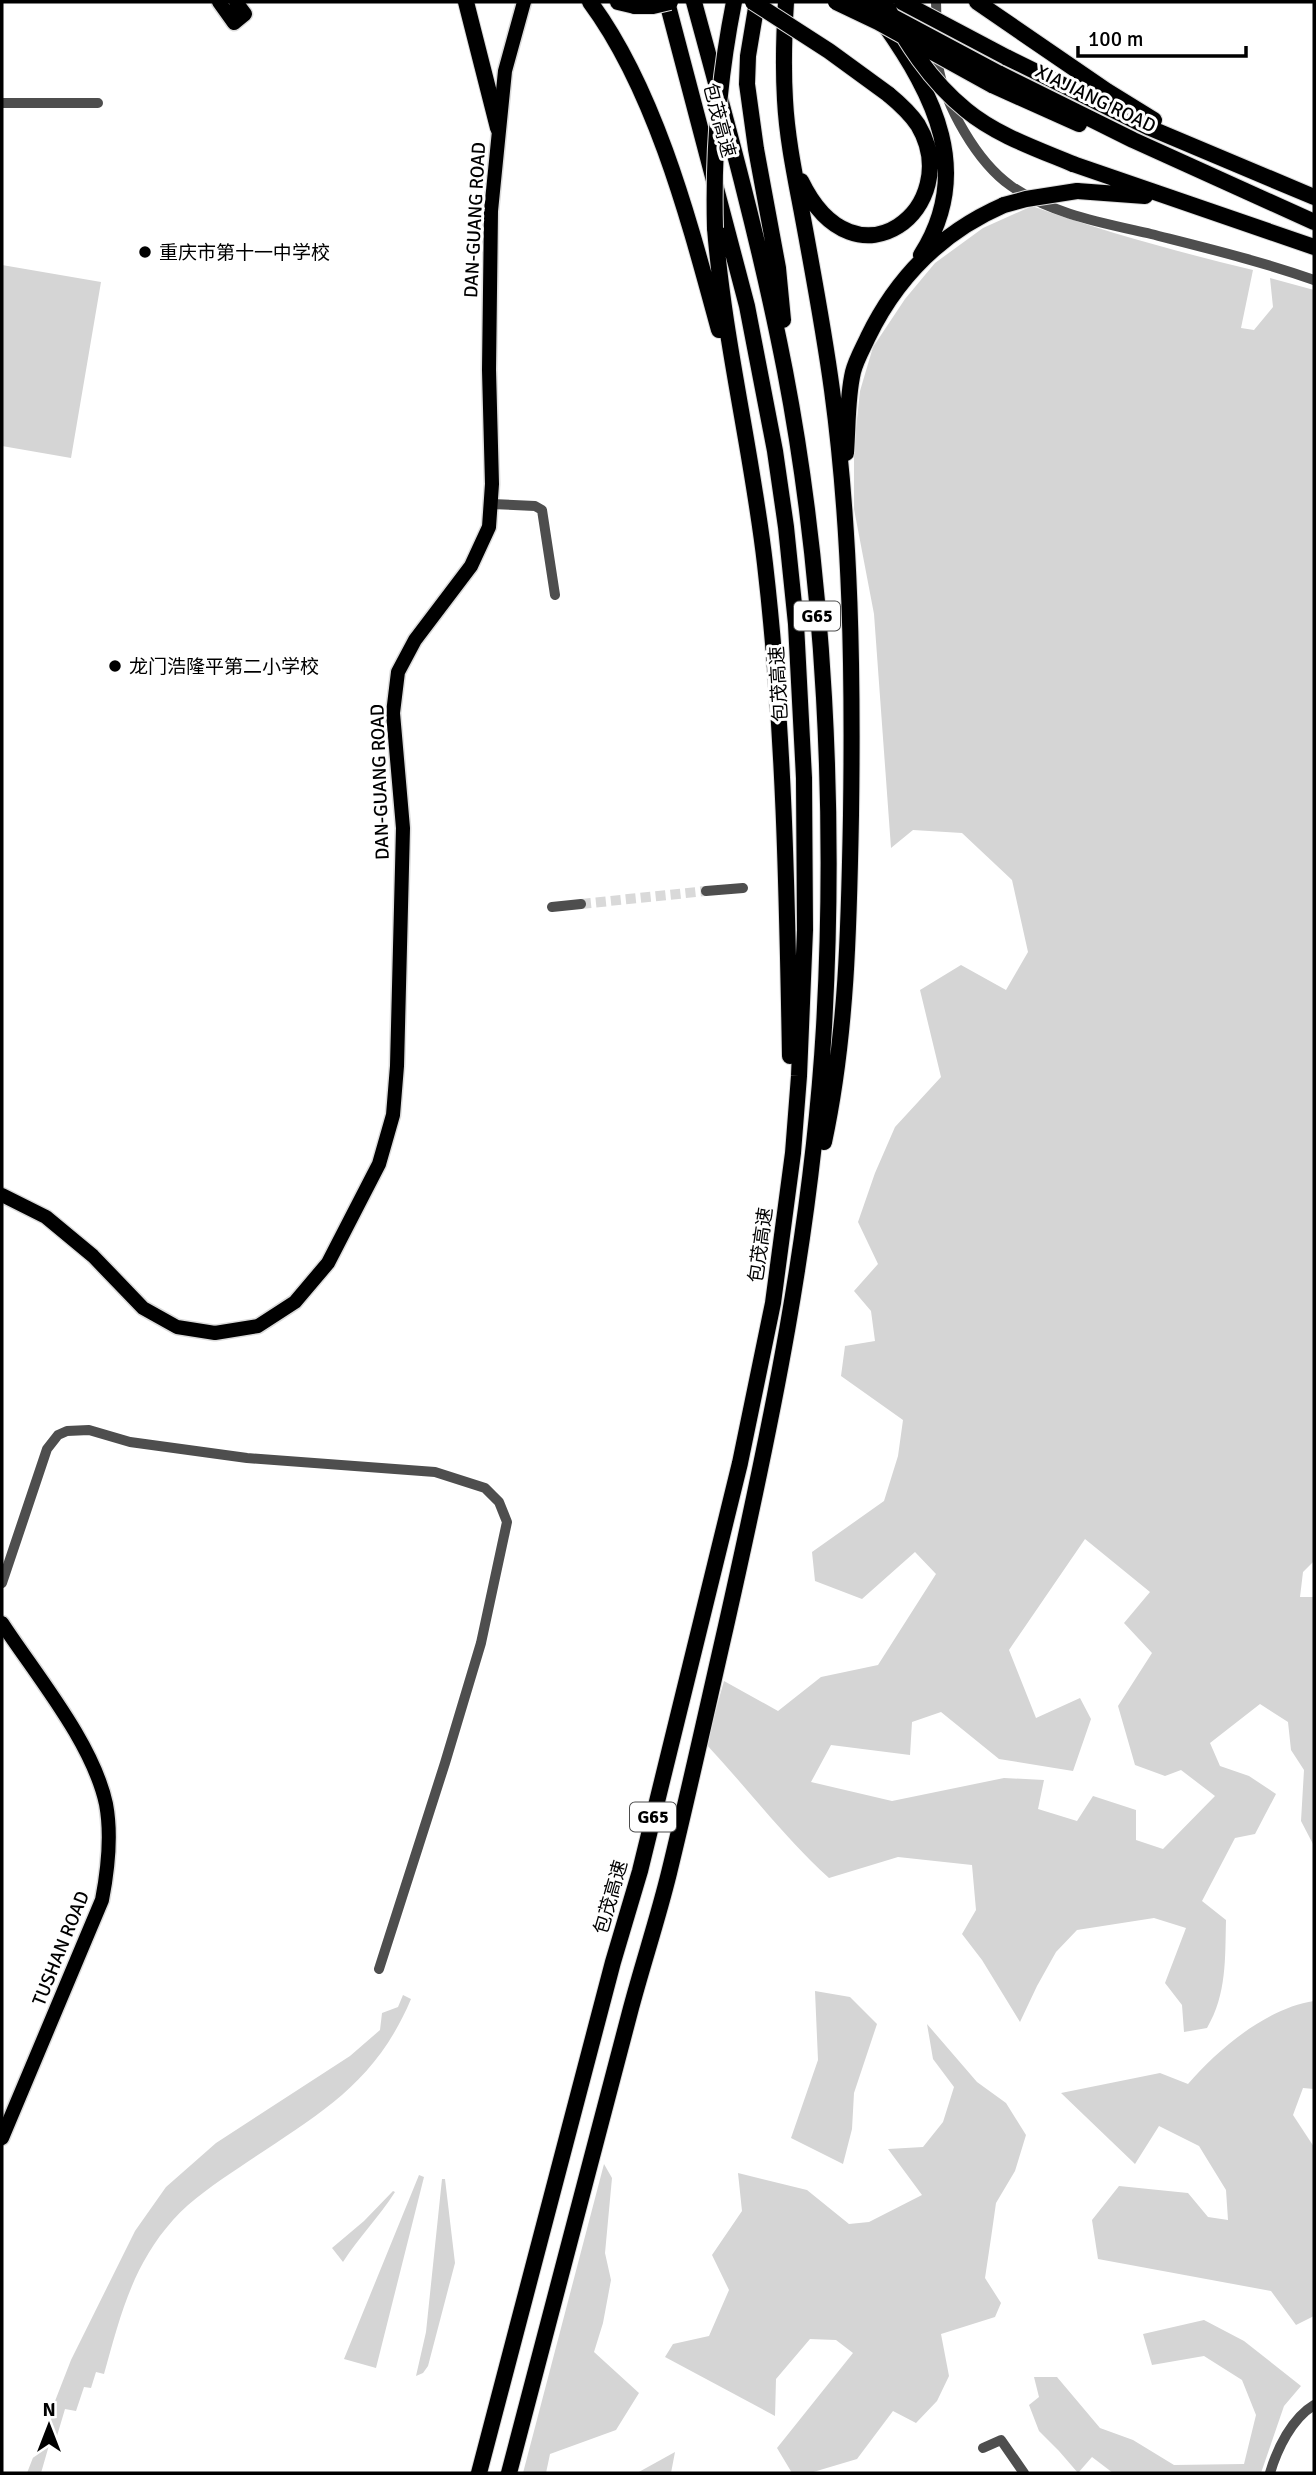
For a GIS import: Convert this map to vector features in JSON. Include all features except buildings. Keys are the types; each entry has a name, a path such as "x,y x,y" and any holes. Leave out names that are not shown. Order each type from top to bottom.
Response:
{"highway":[{"path":"466,2 498,128"},
{"path":"590,2 637,85 662,147 696,251 745,428"},
{"path":"618,2 635,6 653,6 668,2"},
{"name":"包茂高速","path":"479,2473 613,1962 640,1871 740,1464 773,1303 793,1153 803,1002 805,852 802,729 791,576 775,451 747,306 668,2"},
{"path":"734,2 720,80 716,136 715,228 722,295 765,561 775,667 783,790 793,1153"},
{"path":"786,375 778,268 747,84 755,2 829,51 905,109 918,126 927,147 930,169 926,189 917,207 903,225 887,234 866,236 846,231 831,222 818,209 807,193 791,155"},
{"path":"786,2 783,47 791,155 832,390 844,500 851,736 845,981 835,1081 804,1230"},
{"path":"836,2 995,79"},
{"path":"866,2 881,9 899,29 941,87 967,111 998,131 1073,164 1314,247"},
{"name":"XIAJIANG ROAD","path":"866,2 995,79 1314,222"},
{"name":"XIAJIANG ROAD","path":"902,2 1094,102 1314,197"},
{"path":"979,2 1138,110 1256,172"},
{"name":"包茂高速","path":"509,2473 641,1970 668,1879 761,1470 794,1304 814,1151 824,1029 827,828 824,727 808,525 786,375 770,300 695,8"},
{"path":"844,500 853,371 873,327 925,249 943,204 947,182 945,154 932,104 881,9"},
{"path":"910,271 948,236 981,215 1026,199 1077,191 1136,195 1198,207"}],"main road":[{"path":"219,2 238,13"},
{"name":"DAN-GUANG ROAD","path":"2,1195 46,1217 93,1256 143,1308 177,1327 215,1333 258,1326 295,1302 328,1263 379,1164 393,1115 397,1066 403,828 393,713 398,672 415,640 471,566 489,527 492,505 489,266 498,128 505,71 524,2"},
{"name":"TUSHAN ROAD","path":"2,1623 77,1735 96,1775 106,1804 109,1866 102,1900 2,2135"}],"street":[{"path":"936,2 938,65 946,92 969,138 996,174 1012,187 1070,214 1262,262 1314,279"},
{"path":"2,103 98,103"},
{"path":"492,505 535,506 542,510 555,595"},
{"path":"706,891 743,887"},
{"path":"552,907 581,904"},
{"path":"2,1583 47,1449 58,1435 67,1431 89,1430 130,1442 247,1458 435,1472 485,1488 499,1502 507,1522 481,1643 379,1969"},
{"path":"1270,2473 1275,2457 1302,2412 1314,2405"},
{"path":"983,2448 1001,2440 1024,2473"}],"shaded area":[{"path":"1032,206 1142,241 1253,270 1241,328 1254,330 1273,307 1270,278 1314,290 1314,1561 1303,1572 1300,1597 1314,1597 1314,1846 1301,1821 1304,1770 1291,1750 1288,1722 1260,1704 1210,1743 1220,1766 1249,1776 1276,1794 1255,1834 1235,1838 1202,1901 1226,1920 1224,1975 1214,2015 1207,2028 1184,2032 1182,2005 1165,1983 1186,1928 1154,1918 1077,1930 1056,1952 1020,2022 982,1960 962,1934 976,1910 972,1865 898,1857 829,1878 781,1829 706,1744 724,1681 778,1711 821,1677 878,1665 936,1574 915,1552 862,1599 815,1581 812,1552 884,1501 898,1456 903,1420 841,1376 845,1346 875,1341 871,1311 854,1291 878,1264 858,1222 895,1127 941,1077 920,990 961,965 1006,990 1028,952 1012,880 962,833 913,830 891,848 874,614 854,509 854,447 860,391 873,347 905,299 935,263 983,228","holes":["1085,1539 1150,1592 1124,1623 1152,1653 1118,1706 1135,1765 1165,1776 1181,1770 1215,1796 1163,1849 1136,1840 1136,1810 1093,1796 1077,1821 1038,1809 1044,1780 1004,1778 892,1801 811,1782 831,1745 910,1755 912,1722 941,1712 999,1759 1073,1771 1091,1719 1080,1698 1036,1718 1009,1650"]},
{"path":"2,265 101,282 71,458 2,446"},
{"path":"815,1991 850,1997 877,2024 854,2093 852,2129 843,2164 791,2138 818,2060"},
{"path":"403,1995 411,1999 396,2029 379,2055 340,2097 196,2198 159,2237 129,2293 104,2374 96,2372 91,2388 84,2387 76,2411 65,2409 57,2436 52,2435 41,2473 27,2473 71,2360 135,2231 166,2187 216,2143 350,2056 380,2030 382,2013 398,2007"},
{"path":"1314,2001 1314,2089 1303,2088 1293,2115 1314,2147 1314,2316 1296,2325 1271,2291 1098,2259 1092,2220 1119,2186 1188,2193 1208,2217 1228,2220 1226,2190 1199,2146 1159,2126 1135,2164 1061,2093 1160,2073 1188,2084 1229,2044 1261,2021 1296,2005"},
{"path":"927,2024 977,2082 1006,2103 1026,2135 1015,2171 996,2203 985,2278 1001,2303 995,2317 941,2334 949,2376 937,2401 916,2423 893,2411 857,2459 810,2473 792,2473 777,2448 853,2353 836,2340 810,2339 776,2379 775,2416 665,2357 673,2344 709,2336 729,2290 712,2255 742,2211 738,2173 807,2190 849,2224 869,2222 922,2195 888,2149 923,2147 943,2122 954,2087 933,2059"},
{"path":"604,2164 612,2178 605,2253 611,2280 594,2352 639,2393 616,2430 550,2454 546,2473 523,2473"},
{"path":"419,2175 424,2177 376,2368 344,2359"},
{"path":"442,2179 445,2179 455,2263 428,2366 423,2373 416,2376 426,2332"},
{"path":"395,2192 389,2201 343,2262 332,2248 364,2221"},
{"path":"1204,2320 1244,2341 1301,2386 1284,2406 1261,2473 1113,2473 1092,2457 1078,2473 1039,2431 1029,2405 1039,2397 1034,2377 1057,2377 1100,2428 1133,2440 1174,2465 1244,2464 1256,2415 1242,2380 1204,2356 1152,2365 1143,2334"},
{"path":"675,2452 671,2473 637,2473"}],"tunnel":[{"path":"581,904 706,891"}],"place":[{"name":"重庆市第十一中学校","path":"145,252"},
{"name":"龙门浩隆平第二小学校","path":"115,666"}]}
